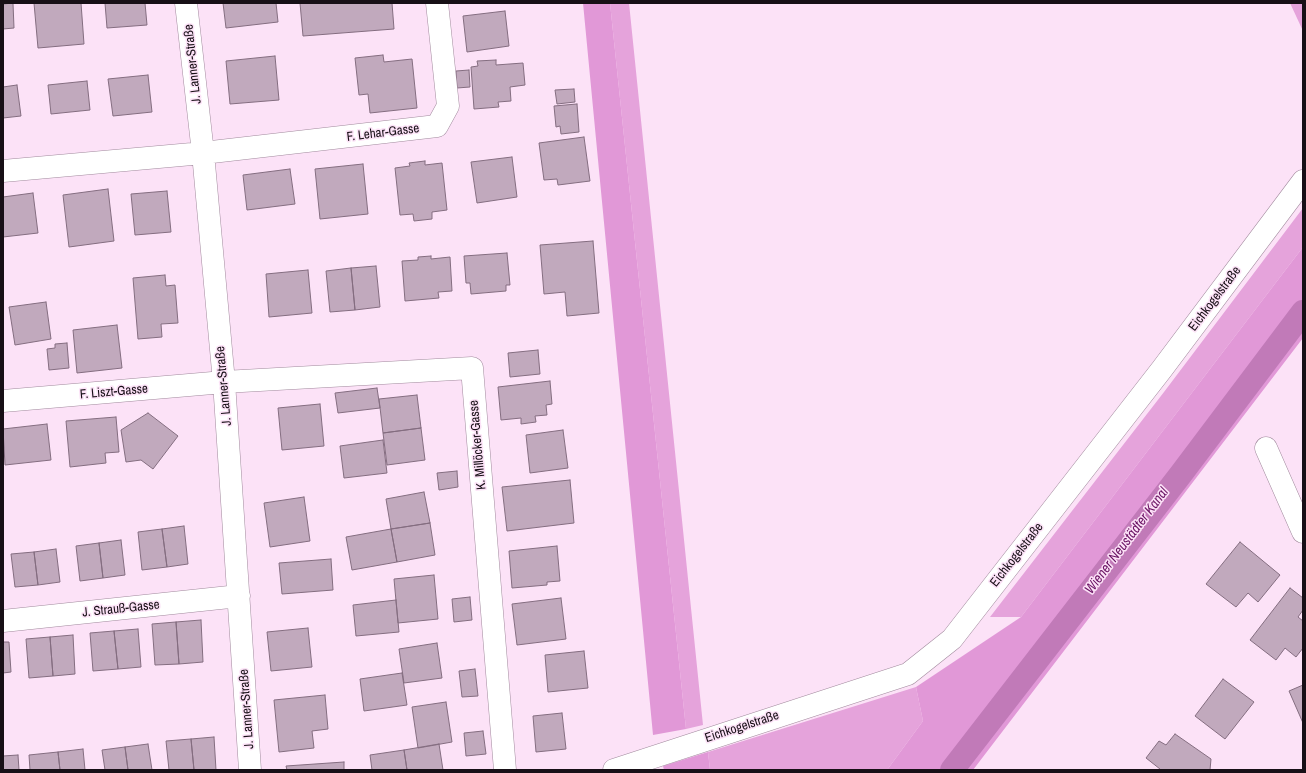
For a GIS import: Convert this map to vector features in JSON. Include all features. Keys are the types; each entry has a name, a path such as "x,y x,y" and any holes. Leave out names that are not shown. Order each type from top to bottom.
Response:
{"street":[{"name":"J. Lanner-Straße","path":"186,3 203,153 224,382 250,770"},
{"name":"F. Lehar-Gasse","path":"203,153 437,126 448,106 437,3"},
{"path":"3,171 203,153"},
{"name":"Eichkogelstraße","path":"614,770 908,674 952,639 1162,369 1303,181"},
{"name":"K. Millöcker-Gasse","path":"224,382 472,368 505,770"},
{"name":"F. Liszt-Gasse","path":"3,401 224,382"},
{"path":"1266,448 1303,532"},
{"name":"J. Strauß-Gasse","path":"3,621 239,596"}],"shaded area":[{"path":"583,3 610,3 686,729 653,735"},
{"path":"610,3 629,3 703,725 686,729"},
{"path":"1290,3 1303,3 1303,31"},
{"path":"1303,208 1303,247 1021,617 990,617 1164,392"},
{"path":"1303,247 1303,338 973,770 887,770 923,721 916,687 1021,617"},
{"path":"916,687 923,721 887,770 710,770 708,752"},
{"path":"708,752 710,770 664,770 663,766"}],"building":[{"path":"13,3 14,28 3,29 3,4"},
{"path":"34,3 81,3 84,44 38,48"},
{"path":"105,3 145,3 147,25 107,28"},
{"path":"223,3 276,3 278,22 226,28"},
{"path":"300,3 392,3 394,29 303,36"},
{"path":"505,11 509,46 467,52 463,16"},
{"path":"383,55 384,62 412,59 417,108 370,113 368,94 359,95 355,58"},
{"path":"275,56 279,100 230,104 226,61"},
{"path":"496,60 496,65 523,63 525,85 510,87 511,101 498,102 499,107 474,109 471,67 478,66 477,61"},
{"path":"469,70 470,87 457,88 456,71"},
{"path":"148,75 152,112 113,116 108,79"},
{"path":"87,81 90,110 51,114 48,85"},
{"path":"17,85 21,116 3,118 3,87"},
{"path":"574,89 575,102 557,104 555,90"},
{"path":"577,104 579,132 561,134 560,126 556,127 554,106"},
{"path":"584,137 590,181 558,185 557,179 544,180 539,143"},
{"path":"512,157 517,197 477,203 471,162"},
{"path":"425,161 425,165 442,163 447,210 432,212 432,219 414,221 413,214 400,215 395,168 410,166 409,163"},
{"path":"363,164 368,214 320,219 315,169"},
{"path":"290,169 295,204 247,210 243,175"},
{"path":"108,189 114,241 69,247 63,195"},
{"path":"167,191 171,232 135,235 131,194"},
{"path":"33,193 38,233 3,237 3,197"},
{"path":"593,241 599,313 567,316 565,292 544,294 540,245"},
{"path":"507,253 510,285 506,285 506,291 471,294 470,283 466,283 464,256"},
{"path":"431,256 431,259 450,257 452,291 438,292 439,298 405,301 402,261 418,260 418,257"},
{"path":"376,266 380,307 355,310 351,268"},
{"path":"351,268 355,310 330,312 326,271"},
{"path":"308,270 312,313 269,317 266,274"},
{"path":"165,275 166,286 175,285 178,323 161,324 162,337 138,339 133,278"},
{"path":"46,302 51,339 15,345 9,307"},
{"path":"117,325 122,368 77,373 73,330"},
{"path":"67,343 69,368 49,370 47,349 55,348 55,344"},
{"path":"538,350 540,374 510,377 508,353"},
{"path":"550,381 552,404 546,405 547,415 535,416 536,422 521,424 521,418 501,420 498,387"},
{"path":"377,388 380,408 338,413 335,393"},
{"path":"417,395 421,428 383,433 379,399"},
{"path":"320,404 324,446 282,450 278,408"},
{"path":"148,413 178,436 153,469 141,460 126,462 121,430"},
{"path":"116,417 119,452 105,453 106,463 70,467 66,421"},
{"path":"47,424 51,460 5,465 3,429"},
{"path":"421,428 425,460 387,465 383,433"},
{"path":"563,430 568,468 530,473 526,435"},
{"path":"383,440 387,473 344,478 340,446"},
{"path":"457,471 458,487 439,490 437,473"},
{"path":"570,480 574,523 507,531 502,487"},
{"path":"424,492 430,523 391,529 386,499"},
{"path":"304,497 310,541 270,547 264,503"},
{"path":"430,523 435,555 397,562 391,529"},
{"path":"184,526 188,564 167,567 162,529"},
{"path":"162,529 167,567 142,570 138,532"},
{"path":"391,529 397,562 352,570 346,537"},
{"path":"121,540 125,575 103,578 99,543"},
{"path":"1240,542 1280,575 1258,602 1248,593 1236,607 1206,584"},
{"path":"99,543 103,578 80,581 76,546"},
{"path":"557,546 560,581 547,582 547,585 512,588 509,551"},
{"path":"56,549 60,582 38,585 34,552"},
{"path":"34,552 38,585 15,587 11,554"},
{"path":"331,559 333,590 282,594 279,563"},
{"path":"434,575 438,619 398,623 394,579"},
{"path":"1290,588 1303,598 1303,610 1298,617 1303,621 1303,648 1296,657 1285,648 1276,660 1250,640"},
{"path":"470,597 472,620 454,622 452,599"},
{"path":"561,598 566,639 517,645 512,604"},
{"path":"396,600 399,632 356,636 353,605"},
{"path":"201,620 203,662 179,664 176,622"},
{"path":"176,622 179,664 155,665 152,624"},
{"path":"308,628 312,667 271,671 267,632"},
{"path":"138,629 141,667 118,669 114,631"},
{"path":"114,631 118,669 93,671 90,633"},
{"path":"73,635 75,674 53,676 50,637"},
{"path":"50,637 53,676 29,678 26,639"},
{"path":"3,642 9,642 11,672 3,673"},
{"path":"437,643 442,678 404,683 399,649"},
{"path":"584,651 588,688 548,692 545,655"},
{"path":"475,669 478,696 462,697 459,671"},
{"path":"402,673 407,705 364,711 360,679"},
{"path":"1223,679 1254,702 1225,739 1195,716"},
{"path":"1303,685 1303,723 1289,691"},
{"path":"325,695 328,729 312,731 314,748 279,752 274,700"},
{"path":"446,702 452,742 418,748 412,707"},
{"path":"562,713 566,749 536,752 533,716"},
{"path":"483,731 486,754 466,756 464,733"},
{"path":"1175,734 1211,759 1210,770 1160,770 1146,758 1159,741 1166,745"},
{"path":"214,737 216,770 194,770 191,739"},
{"path":"191,739 194,770 169,770 166,741"},
{"path":"148,744 152,770 128,770 125,747"},
{"path":"439,744 443,770 407,770 404,750"},
{"path":"125,747 128,770 105,770 102,750"},
{"path":"83,749 85,770 60,770 58,752"},
{"path":"404,750 407,770 372,770 370,755"},
{"path":"58,752 60,770 30,770 29,755"},
{"path":"18,755 19,770 3,770 3,756"},
{"path":"344,762 344,770 287,770 286,766"}],"waterway":[{"name":"Wiener Neustädter Kanal","path":"952,770 1181,474 1303,312"}]}
